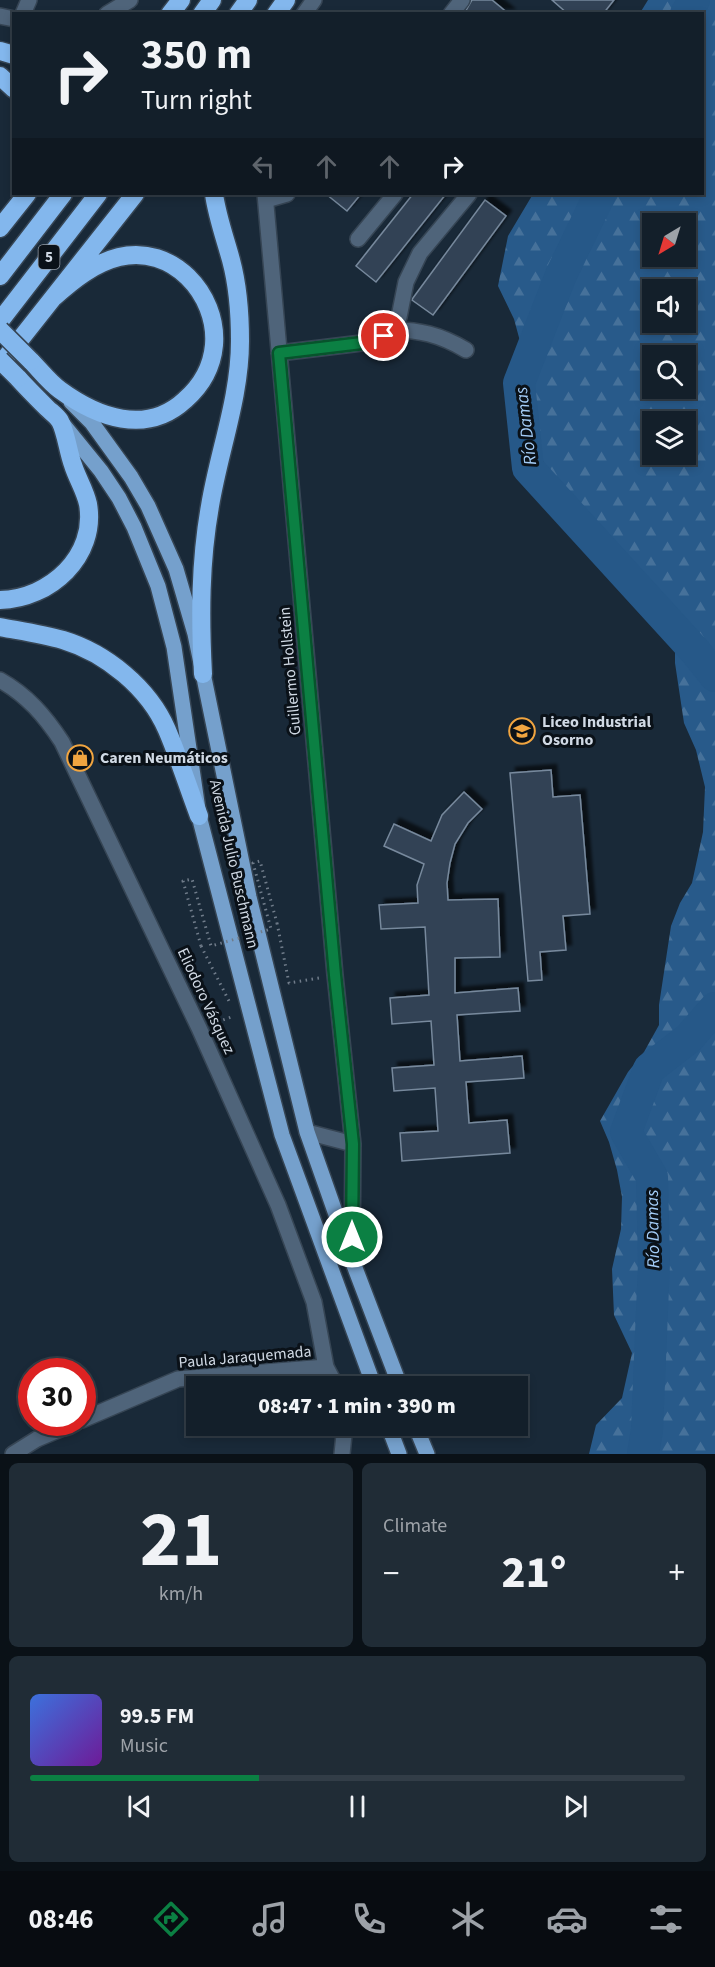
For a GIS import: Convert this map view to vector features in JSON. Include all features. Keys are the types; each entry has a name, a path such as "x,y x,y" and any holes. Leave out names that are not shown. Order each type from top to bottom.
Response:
{"highway":[{"path":"172,12 181,0"},
{"path":"239,12 248,0"},
{"path":"0,76 12,87"},
{"path":"2,226 17,195"},
{"path":"2,226 26,195"},
{"name":"5","path":"0,276 62,195"},
{"name":"5","path":"0,321 97,195"},
{"path":"0,365 134,195"},
{"path":"203,674 200,619 205,535 216,476 236,395 240,342 237,289 214,195"},
{"path":"0,330 59,389 107,416 133,420 159,416 182,403 200,384 211,360 214,333 208,306 193,282 171,264 144,255 132,255 105,262 75,279 54,297"},
{"name":"Avenida Julio Buschmann","path":"0,360 60,421"},
{"path":"0,600 24,597 49,586 69,568 83,544 87,531 88,504 73,466 60,421"},
{"path":"0,627 46,635 84,648 118,669 132,682 145,696 166,728 199,816"}],"main road":[{"name":"Avenida Julio Buschmann","path":"59,389 93,423 131,477 148,507 171,558 186,601 249,897 307,1132 396,1376"},
{"name":"Avenida Julio Buschmann","path":"60,421 101,471 119,498 139,537 158,586 174,647 199,816 282,1135 370,1376"},
{"path":"392,1436 399,1454"},
{"path":"420,1436 427,1454"}],"street":[{"path":"110,12 130,0"},
{"path":"453,12 462,0"},
{"path":"358,239 394,195"},
{"path":"279,353 370,342 377,340 390,330 399,317 406,282 420,254 467,195"},
{"name":"Guillermo Hollstein","path":"266,197 335,975 353,1144 352,1260"},
{"path":"390,330 422,332 437,336 466,350"},
{"name":"Eliodoro Vásquez","path":"0,680 40,711 62,741 199,1028 278,1205 314,1302 326,1367"},
{"path":"307,1132 353,1144"},
{"name":"Paula Jaraquemada","path":"96,1414 178,1379 326,1367 331,1376"},
{"path":"13,1454 44,1436"},
{"path":"342,1454 344,1436"}],"path":[{"path":"199,1028 236,1016 201,946 183,881 192,879 210,946 272,929 253,863 260,861 277,923 289,983 335,975"}],"green space":[{"path":"648,0 715,0 715,1454 589,1454 596,1425 622,1398 632,1353 614,1315 612,1269 621,1229 622,1197 609,1142 600,1121 628,1072 644,1052 659,1025 659,1005 671,926 680,903 692,883 703,832 705,787 696,750 684,723 675,663 675,637 669,618 629,571 597,547 578,526 559,496 536,449 525,416 519,382 521,345 514,319 498,286 508,236 532,195 704,195 704,12 641,12"}],"building":[{"path":"472,0 492,0 507,12 465,12"},
{"path":"552,0 614,0 605,12 566,12"},
{"path":"327,195 360,195 347,211"},
{"path":"412,195 445,195 376,282 356,266"},
{"path":"485,200 506,216 433,315 412,300"},
{"path":"551,770 553,797 580,795 590,914 563,916 566,950 540,952 542,980 528,981 510,773"},
{"path":"464,792 482,809 468,823 455,844 447,883 448,900 498,899 500,957 455,958 455,993 518,988 520,1011 457,1015 460,1061 522,1056 524,1078 466,1082 469,1123 507,1120 510,1153 402,1161 400,1133 438,1131 435,1088 394,1091 392,1068 434,1065 431,1021 392,1024 390,998 429,995 425,927 381,929 379,905 418,903 417,885 424,864 384,846 394,824 431,841 442,815"}],"waterway":[{"name":"Río Damas","path":"687,12 694,0"},
{"name":"Río Damas","path":"600,195 561,275 519,383 528,468 695,651 715,676"},
{"path":"703,661 715,662"},
{"name":"Río Damas","path":"643,1454 647,1430 654,1263 652,1177 626,1132 649,1069 689,1038 715,1008"}],"place":[{"name":"Liceo Industrial Osorno","path":"522,731"},
{"name":"Caren Neumáticos","path":"80,758"}],"route":[{"path":"352,1237 353,1144 335,975 279,353 370,342 384,336"}]}
